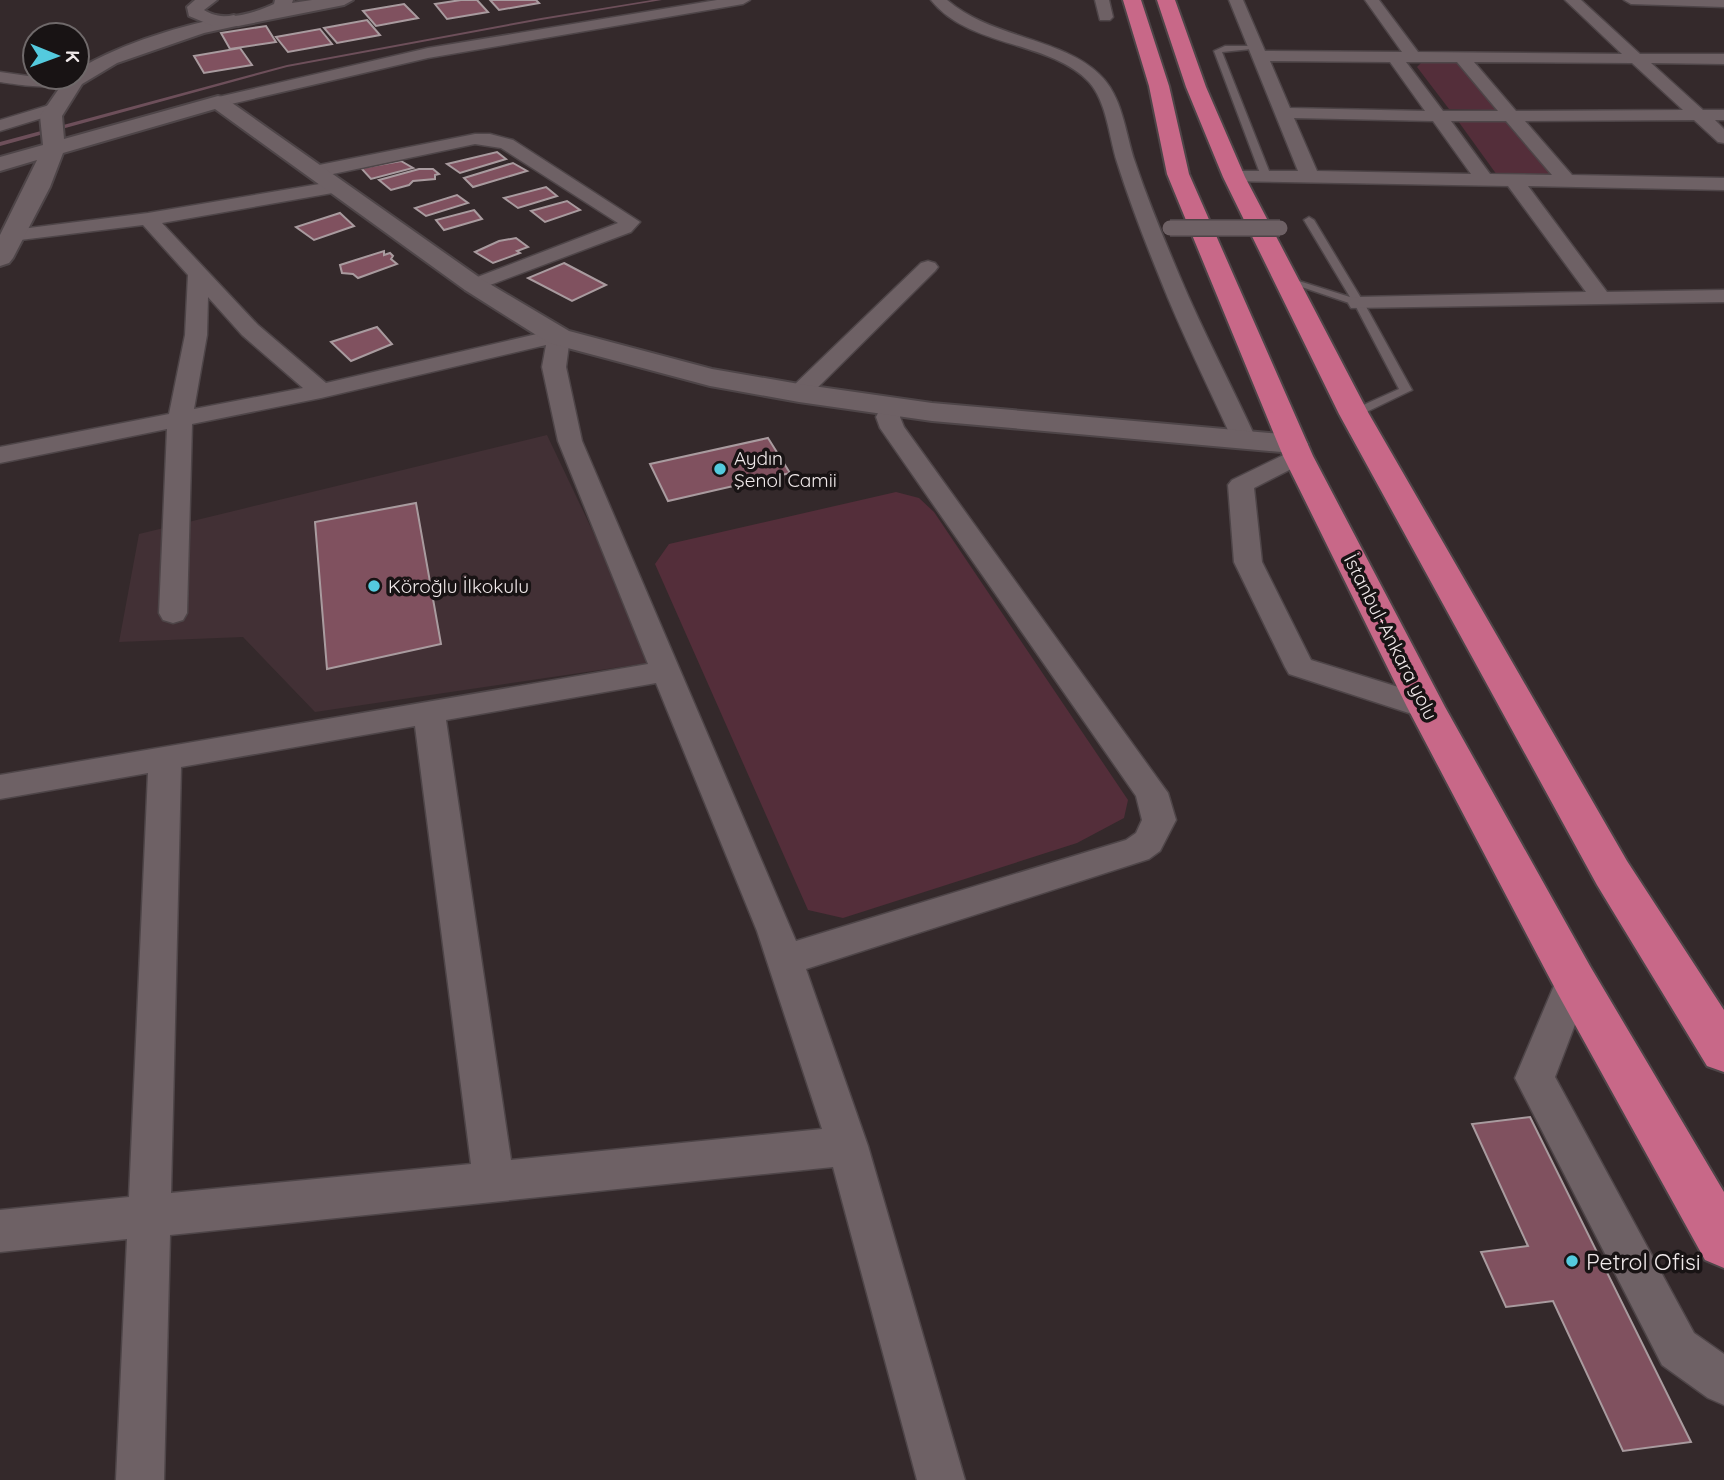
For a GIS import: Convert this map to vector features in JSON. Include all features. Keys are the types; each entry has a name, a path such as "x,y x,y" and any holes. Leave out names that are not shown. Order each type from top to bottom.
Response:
{"highway":[{"path":"1166,0 1196,87 1234,177 1354,414 1612,873 1724,1051"},
{"name":"İstanbul-Ankara yolu","path":"1119,9 1159,86 1178,174 1295,450 1426,707 1574,980 1724,1242"}],"street":[{"path":"91,70 110,59 199,28 234,21 279,6 344,0"},
{"path":"0,126 54,127 218,102 428,53 743,0"},
{"path":"938,0 954,13 980,27 1070,61 1093,76 1100,85 1108,99 1126,162 1170,278 1245,441"},
{"path":"1102,0 1119,9"},
{"path":"1236,0 1310,176"},
{"path":"1372,0 1440,116 1485,180"},
{"path":"1572,0 1633,59 1724,138"},
{"path":"1631,0 1721,5"},
{"path":"110,59 117,51 195,5 207,19 234,21"},
{"path":"1259,52 1405,58 1724,60"},
{"path":"1462,58 1567,181"},
{"path":"0,77 21,81"},
{"path":"0,258 38,187 54,127 70,91"},
{"path":"218,102 474,285 559,337 710,377 799,393 892,406 1245,441 1295,450"},
{"path":"1285,113 1440,116 1724,115"},
{"path":"0,164 54,127"},
{"path":"314,172 475,139 490,139 507,144 630,222 624,228 474,285"},
{"path":"1234,177 1724,184"},
{"path":"1514,180 1601,298"},
{"path":"12,235 148,219 337,187"},
{"path":"148,219 250,330 321,391"},
{"path":"1170,228 1280,228"},
{"path":"799,393 928,267"},
{"path":"173,613 180,420 196,335 198,274"},
{"path":"1359,303 1722,298"},
{"path":"0,455 321,391 559,337"},
{"path":"559,337 554,368 570,442 785,960 848,1146 941,1480"},
{"path":"785,960 1137,850 1148,842 1159,820 1152,793 892,428 888,417 892,406"},
{"path":"1295,450 1241,485 1248,562 1300,667 1426,707"},
{"path":"0,787 666,671"},
{"path":"429,712 494,1182"},
{"path":"140,1480 166,758"},
{"path":"1574,980 1535,1078 1678,1349 1724,1382"},
{"path":"0,1231 848,1146"}],"lane":[{"path":"1259,52 1228,48 1218,51 1266,176"},
{"path":"1309,220 1359,303 1406,390 1354,414"},
{"path":"1286,279 1359,303"}],"shaded area":[{"path":"1421,63 1458,63 1497,110 1449,109 1417,67"},
{"path":"1458,121 1508,121 1552,175 1497,175"},
{"name":"Köroğlu İlkokulu","path":"547,435 655,662 315,712 243,637 119,642 139,534"},
{"path":"896,492 919,498 934,512 1128,800 1124,818 1077,843 843,918 808,910 655,564 669,544"}],"building":[{"path":"477,0 488,12 447,19 435,4"},
{"path":"490,0 536,0 539,3 499,10"},
{"path":"404,4 418,18 376,26 363,11"},
{"path":"367,20 380,35 337,43 324,28"},
{"path":"266,26 276,42 230,49 221,33"},
{"path":"320,29 332,44 288,52 276,37"},
{"path":"240,48 252,65 204,73 194,56"},
{"path":"497,152 506,159 460,173 447,164"},
{"path":"401,161 413,168 371,179 361,168"},
{"path":"513,163 527,171 473,187 464,178"},
{"path":"419,169 433,169 439,174 435,175 435,179 413,181 409,185 391,190 379,180"},
{"path":"546,187 557,196 518,208 504,198"},
{"path":"457,195 468,203 426,216 415,208"},
{"path":"567,201 580,210 545,222 531,211"},
{"path":"474,210 482,219 444,230 436,220"},
{"path":"340,213 354,226 314,240 296,227"},
{"path":"516,238 528,247 517,251 520,253 493,263 475,252 499,241"},
{"path":"384,251 384,255 390,253 393,256 391,259 397,264 358,278 353,274 342,273 340,265"},
{"path":"564,263 606,285 572,301 528,278"},
{"path":"377,327 392,344 351,361 331,342"},
{"name":"Aydın Şenol Camii","path":"768,438 790,473 668,501 650,464"},
{"path":"416,503 441,644 327,669 315,522"},
{"path":"1530,1117 1691,1442 1623,1451 1553,1301 1506,1307 1481,1252 1528,1246 1472,1124"}],"waterway":[{"path":"0,144 287,66 660,0"}],"place":[{"name":"Aydın Şenol Camii","path":"720,469"},
{"name":"Köroğlu İlkokulu","path":"374,586"},
{"name":"Petrol Ofisi","path":"1572,1261"}]}
